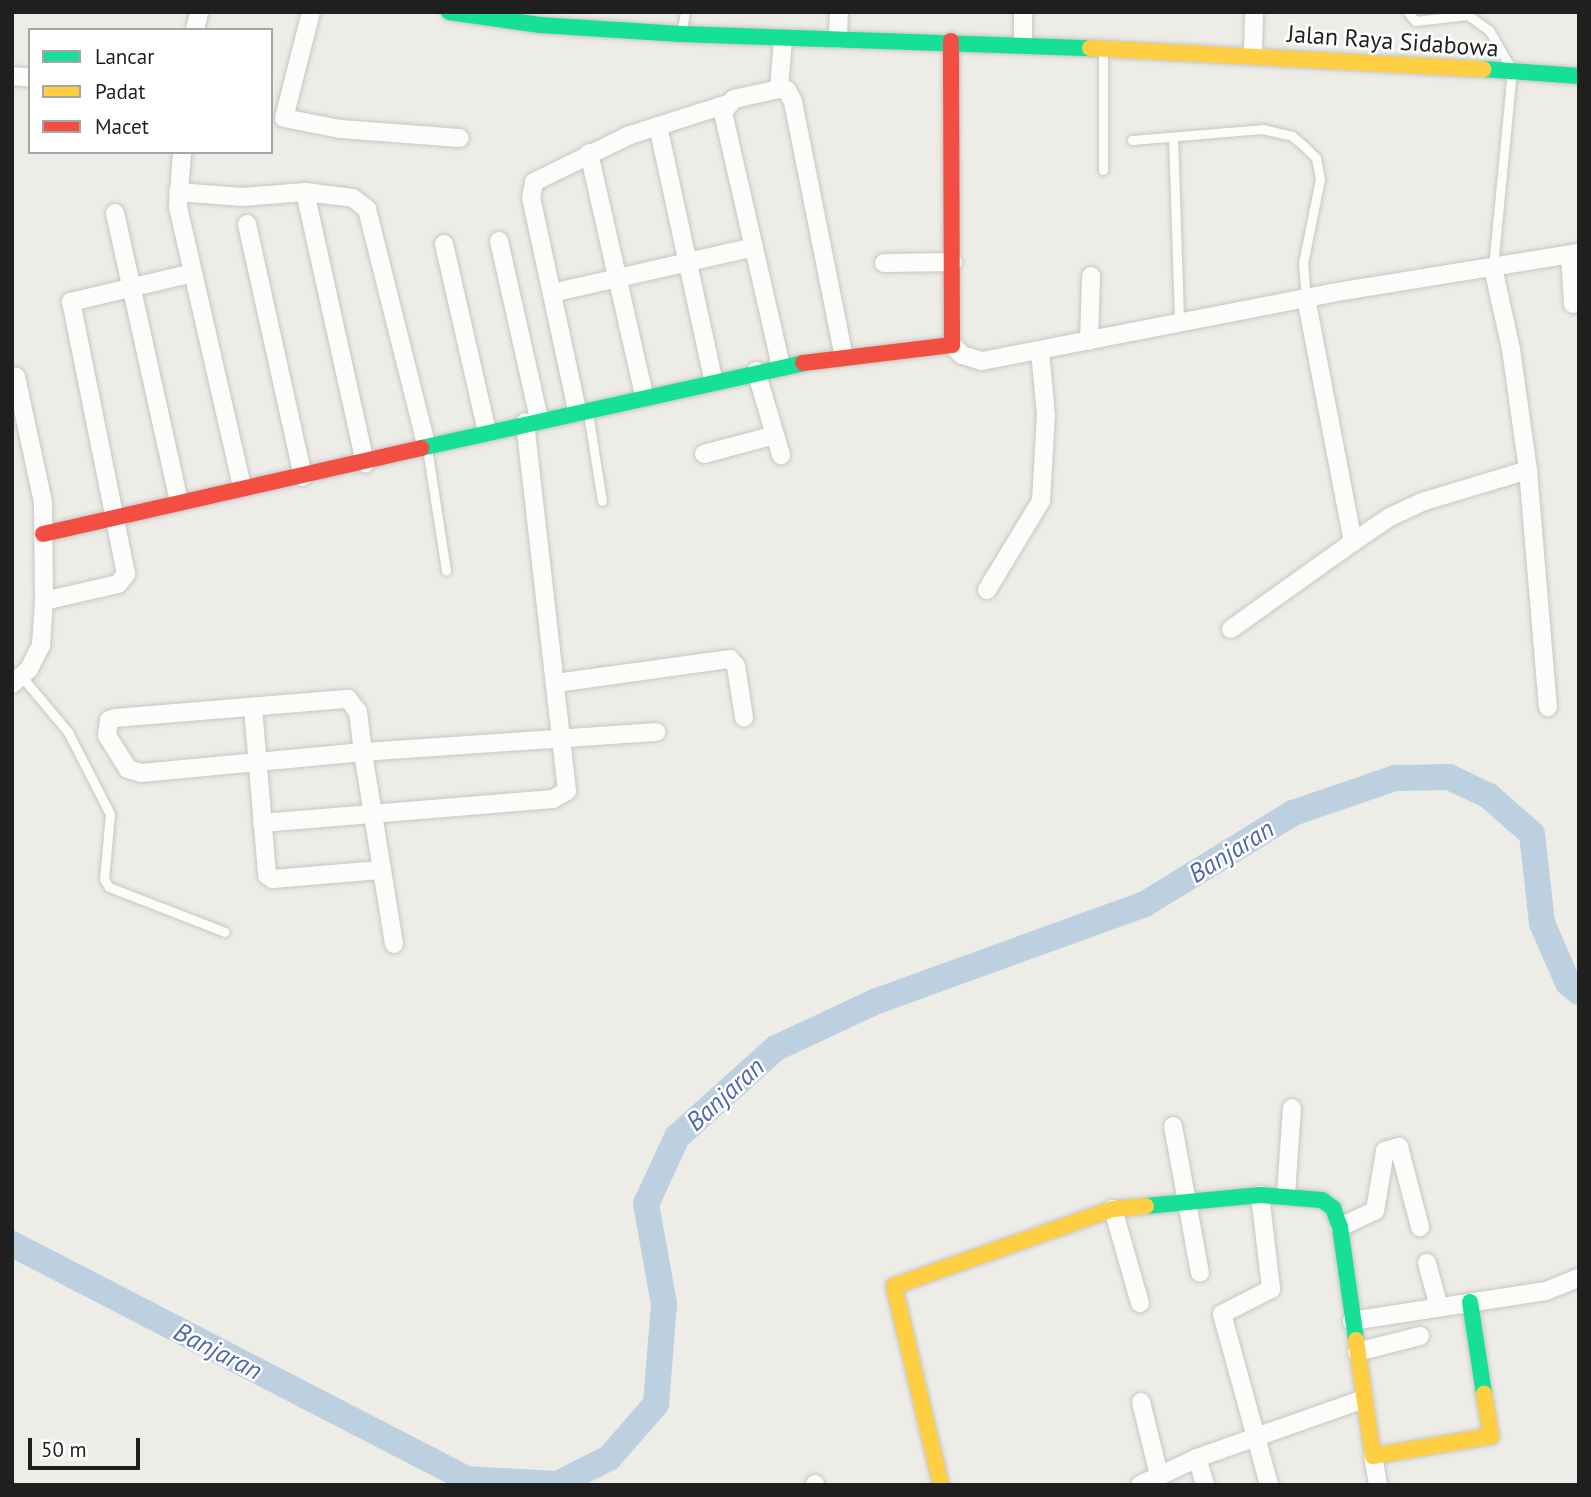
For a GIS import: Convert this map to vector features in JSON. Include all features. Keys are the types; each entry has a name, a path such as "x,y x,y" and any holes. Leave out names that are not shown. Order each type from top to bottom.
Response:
{"main road":[{"name":"Jalan Raya Sidabowa","path":"449,12 620,25 681,34 951,41 1102,50 1253,54 1579,76"},
{"path":"43,534 242,487 365,463 532,420 756,371 844,357 952,345 951,41"},
{"path":"942,1485 895,1283 1113,1209 1260,1195 1322,1200 1333,1208 1340,1227 1362,1400 1373,1456 1491,1436 1470,1302"}],"street":[{"path":"311,12 284,118 388,134 460,138"},
{"path":"838,39 839,12"},
{"path":"1023,12 1023,45"},
{"path":"1253,54 1254,12"},
{"path":"779,89 783,38"},
{"path":"582,409 531,198 534,183 589,153 658,125 779,89 787,90 793,102 844,357"},
{"path":"727,104 726,129 781,366"},
{"path":"658,125 685,263 714,382"},
{"path":"589,153 644,396"},
{"path":"182,154 178,192 193,273 242,487"},
{"path":"178,192 242,197 305,192 353,198 371,216 427,447"},
{"path":"305,192 365,463"},
{"path":"115,214 179,502"},
{"path":"247,224 303,477"},
{"path":"262,822 562,796 567,791 532,420 499,241"},
{"path":"444,244 486,432"},
{"path":"552,293 754,247"},
{"path":"952,345 962,355 982,361 1040,352 1179,321 1574,254 1573,303"},
{"path":"884,263 953,262"},
{"path":"1493,268 1511,349 1528,470 1548,707"},
{"path":"44,601 123,580 118,517 71,306 75,300 193,273"},
{"path":"1089,341 1091,276"},
{"path":"1307,299 1353,542"},
{"path":"987,590 1041,501 1046,415 1040,352"},
{"path":"756,371 780,455"},
{"path":"16,377 41,495 44,601 41,645 20,681"},
{"path":"705,454 775,435"},
{"path":"1231,629 1390,517 1425,501 1528,470"},
{"path":"556,683 730,659 736,666 744,717"},
{"path":"394,944 369,814 363,752 358,712 348,699 115,718 106,726 107,735 134,772 363,752 656,732"},
{"path":"253,707 259,762 263,869 273,879 380,870"},
{"path":"1286,1195 1292,1108"},
{"path":"1173,1126 1200,1273"},
{"path":"1340,1227 1375,1211 1385,1151 1399,1147 1420,1227"},
{"path":"1260,1195 1270,1289 1222,1314 1269,1485"},
{"path":"1113,1209 1140,1303"},
{"path":"1427,1263 1439,1307"},
{"path":"1352,1321 1546,1291 1579,1278"},
{"path":"1357,1352 1420,1336"},
{"path":"1140,1485 1166,1477 1197,1458 1362,1400"},
{"path":"1141,1402 1166,1477"},
{"path":"1373,1456 1378,1485"},
{"path":"1197,1458 1205,1485"}],"lane":[{"path":"681,34 685,12"},
{"path":"1408,12 1415,21 1468,15 1489,30 1511,72 1493,268"},
{"path":"1102,50 1103,170"},
{"path":"1132,140 1262,130 1292,136 1316,158 1320,179 1303,263 1307,299"},
{"path":"1173,137 1179,321"},
{"path":"582,409 602,501"},
{"path":"427,447 446,571"},
{"path":"20,681 68,732 110,814 104,879 109,887 225,932"}],"waterway":[{"name":"Banjaran","path":"12,1244 467,1479 557,1484 609,1458 656,1404 664,1304 646,1204 677,1137 776,1048 877,1001 1145,904 1293,813 1395,778 1449,777 1489,796 1532,834 1542,923 1568,983 1579,992"}],"traffic: fast":[{"path":"449,12 540,25 681,34 1090,48"},
{"path":"1483,69 1579,76"},
{"path":"421,448 803,363"},
{"path":"1146,1206 1260,1195 1322,1200 1333,1208 1340,1227 1356,1340"},
{"path":"1470,1302 1484,1394"}],"traffic: slow":[{"path":"1090,48 1483,69"},
{"path":"941,1485 894,1286 1113,1209 1146,1206"},
{"path":"1356,1340 1373,1456 1491,1436 1484,1394"}],"traffic: jam":[{"path":"803,363 952,345 951,41"},
{"path":"43,534 421,448"}]}
